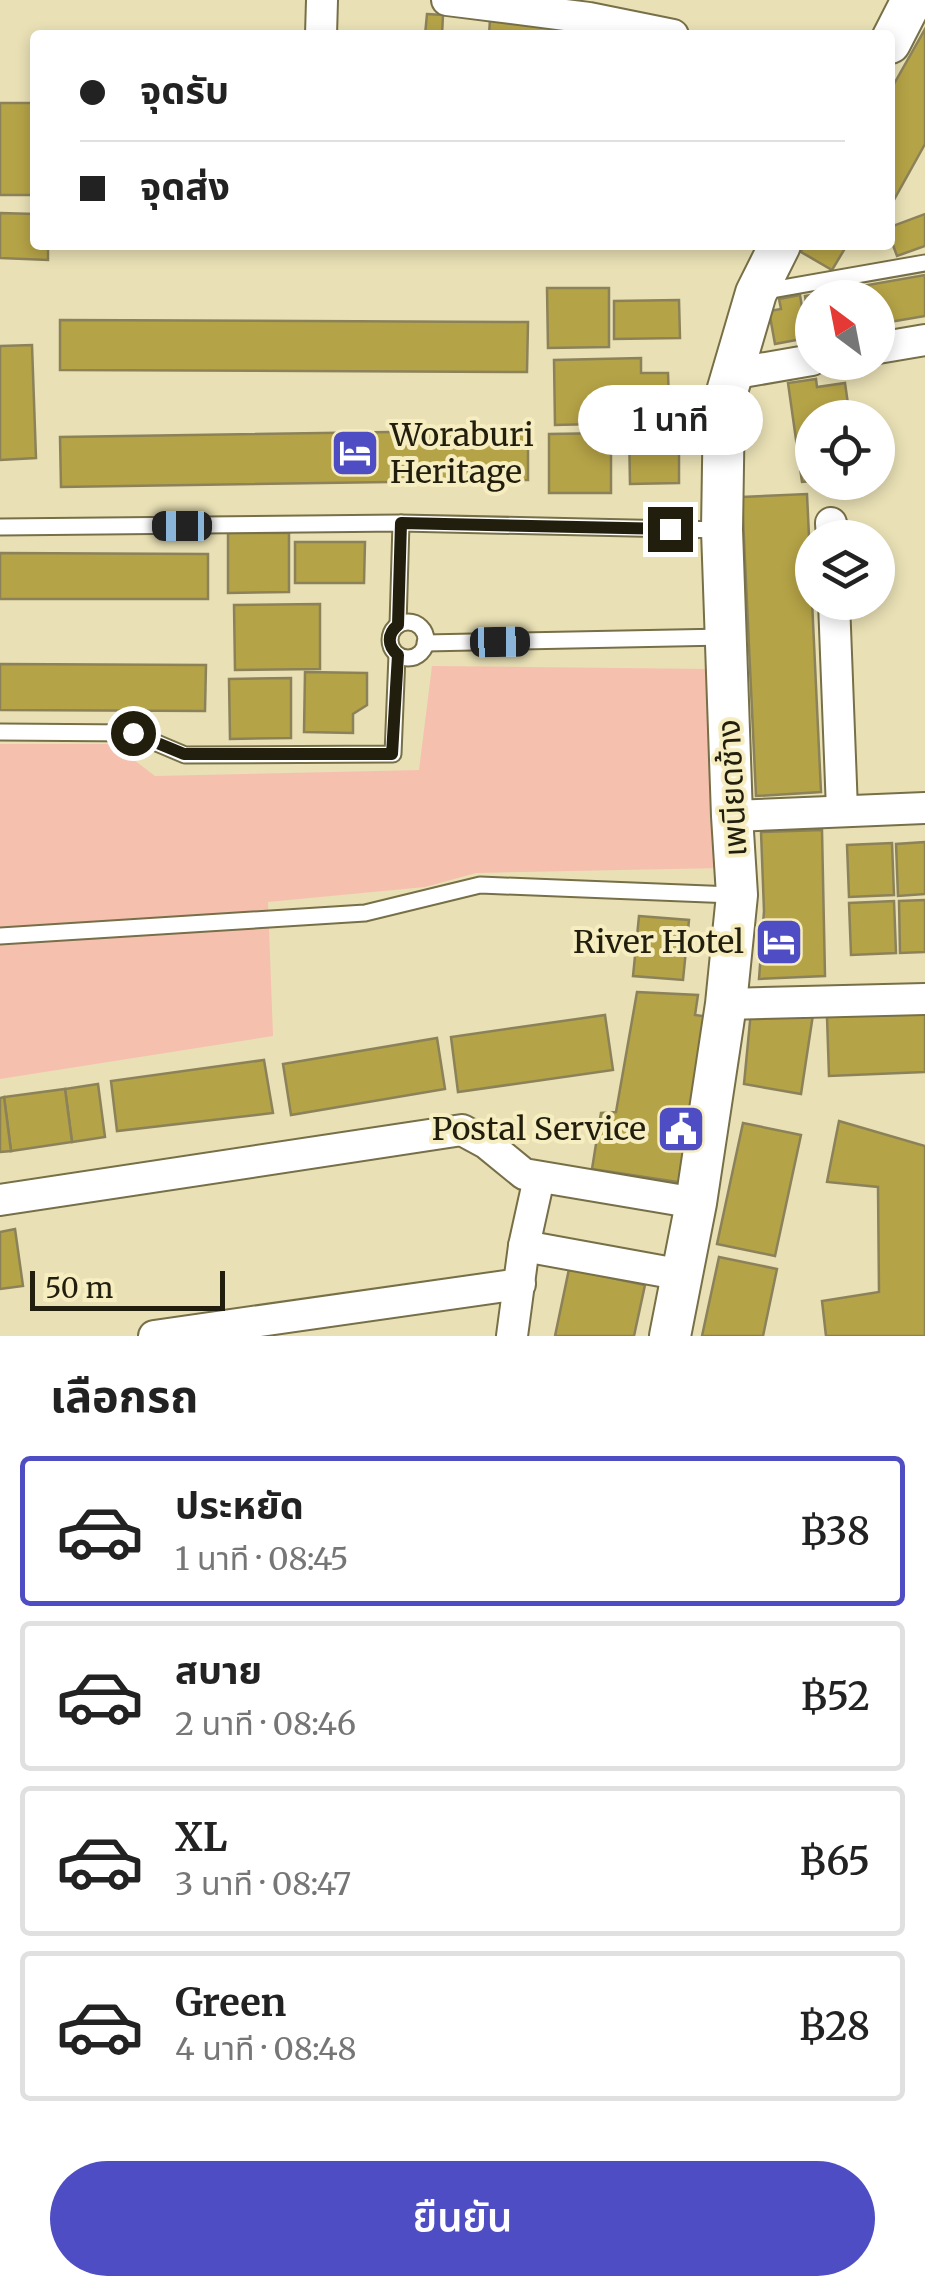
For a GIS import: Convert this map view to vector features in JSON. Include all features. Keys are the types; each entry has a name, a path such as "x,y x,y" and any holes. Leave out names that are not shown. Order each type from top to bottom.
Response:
{"street":[{"path":"321,30 322,0"},
{"path":"451,0 626,30"},
{"path":"895,33 912,0"},
{"name":"เพนียดช้าง","path":"670,1336 696,1204 738,895 722,530 724,402 756,293 778,250"},
{"path":"895,345 925,340"},
{"path":"732,374 795,363"},
{"path":"835,620 842,810"},
{"path":"732,816 925,808"},
{"path":"726,1004 925,998"},
{"path":"0,1200 462,1130 524,1174 696,1204"},
{"path":"512,1336 524,1246 539,1178"},
{"path":"524,1246 682,1275"},
{"path":"154,1336 520,1284"}],"lane":[{"path":"756,293 925,263"},
{"path":"0,528 401,523 722,530"},
{"path":"398,625 401,523"},
{"path":"404,622 415,623 424,632 426,643 415,657 403,658 393,651 389,640 393,629 404,622"},
{"path":"426,643 726,637"},
{"path":"0,732 133,733 184,754 392,754 398,655"},
{"path":"0,936 365,913 480,885 738,895"}],"shaded area":[{"path":"432,666 711,669 723,868 476,873 425,887 268,902 273,1036 0,1079 0,744 113,744 155,776 419,770"}],"building":[{"path":"427,14 443,15 442,30 425,30"},
{"path":"490,19 565,26 565,30 489,30"},
{"path":"925,29 925,144 895,198 895,82"},
{"path":"0,103 30,103 30,195 0,195"},
{"path":"0,213 30,214 30,250 48,250 48,260 0,258"},
{"path":"925,214 925,246 897,256 895,225"},
{"path":"802,250 844,250 832,270"},
{"path":"925,275 925,316 895,321 895,280"},
{"path":"547,288 609,288 609,347 548,348"},
{"path":"795,296 795,340 775,344 769,311 781,309 779,299"},
{"path":"679,300 680,338 614,339 614,301"},
{"path":"60,320 528,322 527,372 60,370"},
{"path":"32,345 36,458 0,460 0,346"},
{"path":"641,358 641,373 668,373 669,402 639,403 639,423 555,425 554,360"},
{"path":"816,380 817,387 845,383 847,400 795,400 795,432 788,383"},
{"path":"629,429 679,429 679,483 630,484"},
{"path":"528,430 528,480 61,487 60,437"},
{"path":"611,433 611,493 549,493 549,434"},
{"path":"795,495 795,500 807,500 808,520 795,520 795,620 813,620 821,792 756,796 742,497"},
{"path":"228,533 289,533 289,592 228,593"},
{"path":"295,542 365,542 364,583 295,583"},
{"path":"0,553 208,554 208,599 0,599"},
{"path":"320,604 320,669 235,670 234,605"},
{"path":"0,664 206,665 205,711 0,710"},
{"path":"305,672 367,673 367,705 353,714 353,733 304,732"},
{"path":"291,678 291,738 230,739 229,679"},
{"path":"822,830 825,976 759,979 764,911 761,832"},
{"path":"925,842 925,894 898,896 896,844"},
{"path":"892,843 894,895 849,897 847,845"},
{"path":"925,900 925,952 900,953 899,901"},
{"path":"894,901 896,953 851,955 849,903"},
{"path":"639,916 689,920 683,980 633,976"},
{"path":"637,992 698,995 695,1015 710,1017 684,1183 592,1169 601,1113 616,1112"},
{"path":"814,1008 801,1094 744,1084 751,1011"},
{"path":"925,1013 925,1072 829,1076 827,1017"},
{"path":"605,1015 613,1070 458,1092 451,1037"},
{"path":"437,1038 445,1089 291,1115 283,1064"},
{"path":"264,1060 273,1113 117,1131 111,1081"},
{"path":"98,1084 105,1137 72,1142 65,1089"},
{"path":"65,1089 72,1142 11,1151 4,1097"},
{"path":"4,1097 11,1151 0,1152 0,1098"},
{"path":"839,1121 925,1146 925,1336 826,1336 822,1301 879,1292 878,1187 827,1182"},
{"path":"743,1123 801,1135 775,1256 717,1244"},
{"path":"15,1229 23,1286 0,1289 0,1232"},
{"path":"719,1257 777,1269 763,1336 702,1336"},
{"path":"569,1269 645,1285 634,1336 555,1336"}],"place":[{"name":"Woraburi Heritage","path":"355,453"},
{"name":"River Hotel","path":"779,942"},
{"name":"Postal Service","path":"681,1129"}],"route":[{"path":"133,733 184,754 392,754 398,655 389,640 398,625 401,523 670,529"}]}
